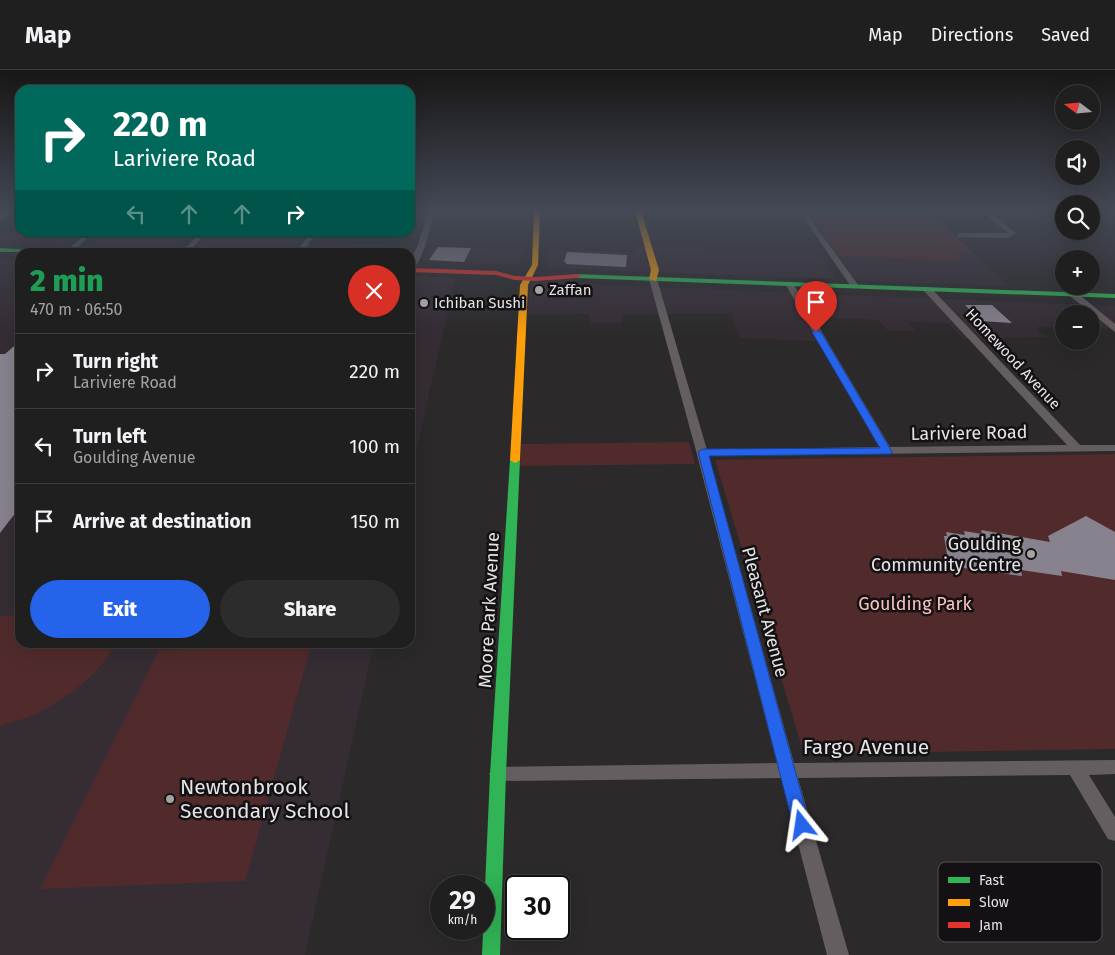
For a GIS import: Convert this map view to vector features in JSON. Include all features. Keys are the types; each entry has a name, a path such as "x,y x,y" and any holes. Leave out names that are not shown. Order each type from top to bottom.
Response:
{"street":[{"name":"Moore Park Avenue","path":"491,955 498,774 524,285 535,265 535,252"},
{"path":"650,252 655,270 653,279"},
{"path":"831,252 855,286"},
{"path":"0,256 15,256"},
{"path":"415,270 496,273 505,276 561,271 576,276 1055,293"},
{"name":"Pleasant Avenue","path":"653,279 703,452 786,770 838,955"},
{"path":"790,285 887,452"},
{"name":"Homewood Avenue","path":"927,289 1077,449"},
{"path":"1074,295 1115,329"},
{"path":"1094,295 1115,296"},
{"name":"Lariviere Road","path":"703,452 887,452 1115,448"},
{"name":"Fargo Avenue","path":"498,774 1115,767"},
{"path":"1075,768 1115,833"}],"shaded area":[{"path":"427,252 523,252 517,265 421,261"},
{"path":"549,252 820,255 836,279 547,268"},
{"path":"956,252 974,253 1009,286 861,281 855,279 839,256 964,261"},
{"name":"Newtonbrook Secondary School","path":"0,261 15,261 15,648 373,648 305,955 0,955"},
{"path":"415,276 455,278 415,457"},
{"path":"531,282 1091,305 1055,305 1055,327 1035,327 1046,337 963,339 948,323 908,321 915,331 888,331 879,320 814,317 829,342 739,338 732,313 622,315 622,323 590,323 588,314 527,315"},
{"path":"1100,305 1115,306 1115,329 1100,328"}],"green space":[{"path":"836,252 957,252 965,261 839,256"},
{"path":"689,442 695,464 520,466 521,444"},
{"name":"Goulding Park","path":"1115,454 1115,749 804,754 715,460"},
{"path":"15,615 15,648 112,648 103,663 73,692 35,714 0,726 0,616"},
{"path":"310,648 245,881 40,889 159,650"}],"building":[{"path":"434,252 469,252 464,262 429,260"},
{"path":"567,252 627,255 626,267 566,264 564,262"},
{"path":"965,305 992,305 1012,323 980,321"},
{"path":"15,345 15,514 0,533 0,354 5,354"},
{"name":"Goulding Community Centre","path":"1086,516 1115,532 1115,580 1061,571 1062,576 1021,570 1022,576 949,566 944,536 947,536 946,532 965,535 964,531 982,534 981,530 1050,542 1048,536"}],"traffic: fast":[{"path":"577,276 1115,296"},
{"path":"491,955 498,774 515,460"}],"traffic: slow":[{"path":"515,460 524,285 535,265 535,252"},
{"path":"650,252 655,270 653,279"}],"traffic: jam":[{"path":"415,270 496,273 515,278 536,279 577,276"}],"place":[{"name":"Zaffan","path":"539,290"},
{"name":"Ichiban Sushi","path":"424,303"},
{"name":"Goulding Community Centre","path":"1031,554"},
{"name":"Newtonbrook Secondary School","path":"170,799"}],"route":[{"path":"802,825 703,452 887,452 816,332"}]}
